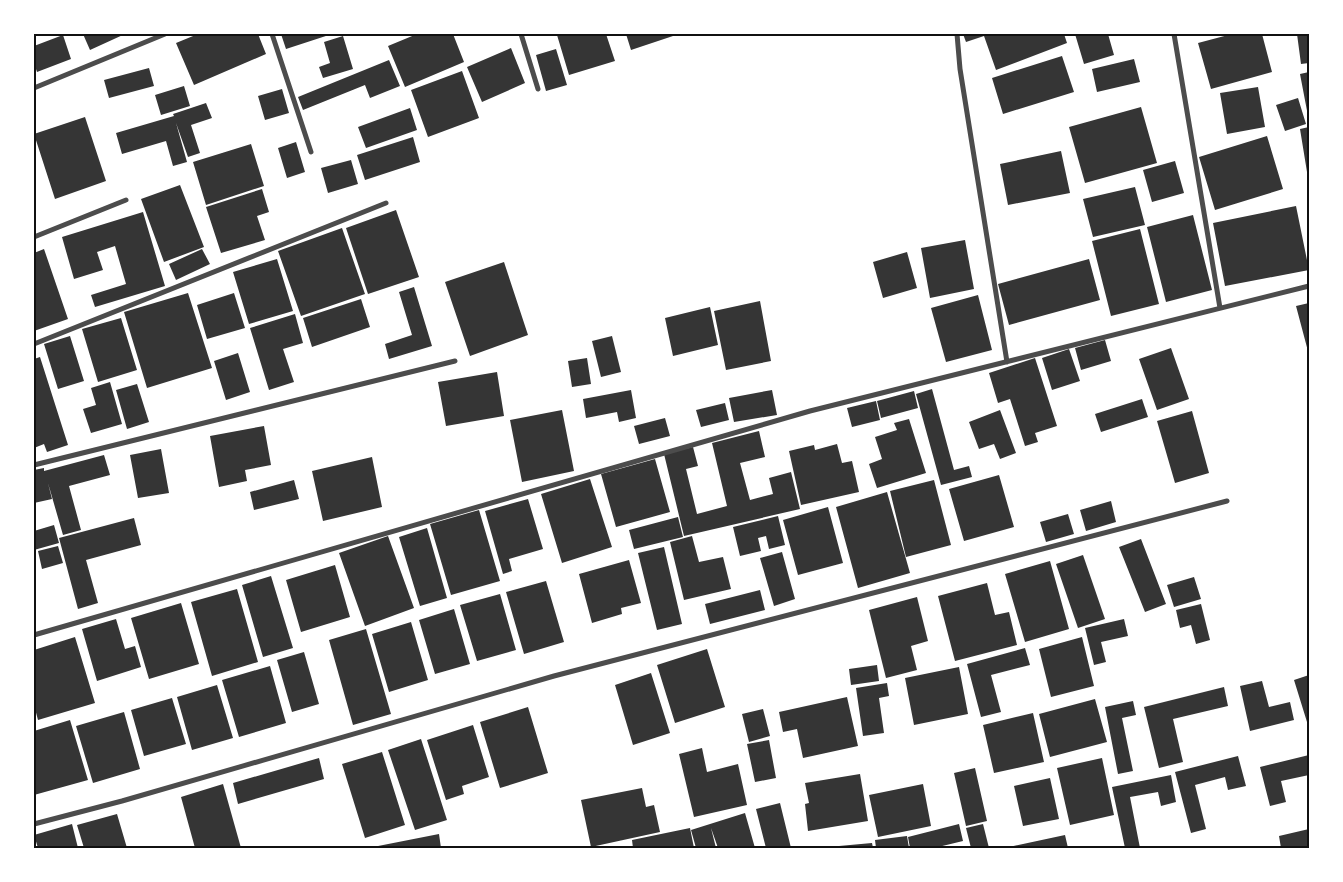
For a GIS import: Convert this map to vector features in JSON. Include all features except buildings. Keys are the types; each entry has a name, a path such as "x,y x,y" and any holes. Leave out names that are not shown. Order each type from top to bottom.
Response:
{"street":[{"path":"34,88 165,34"},
{"path":"272,34 311,152"},
{"path":"521,34 538,89"},
{"path":"957,34 960,69 1007,362"},
{"path":"1174,34 1220,308"},
{"path":"34,237 126,200"},
{"path":"34,344 386,203"},
{"path":"34,635 810,411 1309,286"},
{"path":"34,465 454,361"},
{"path":"34,824 122,801 554,676 1227,501"}]}
